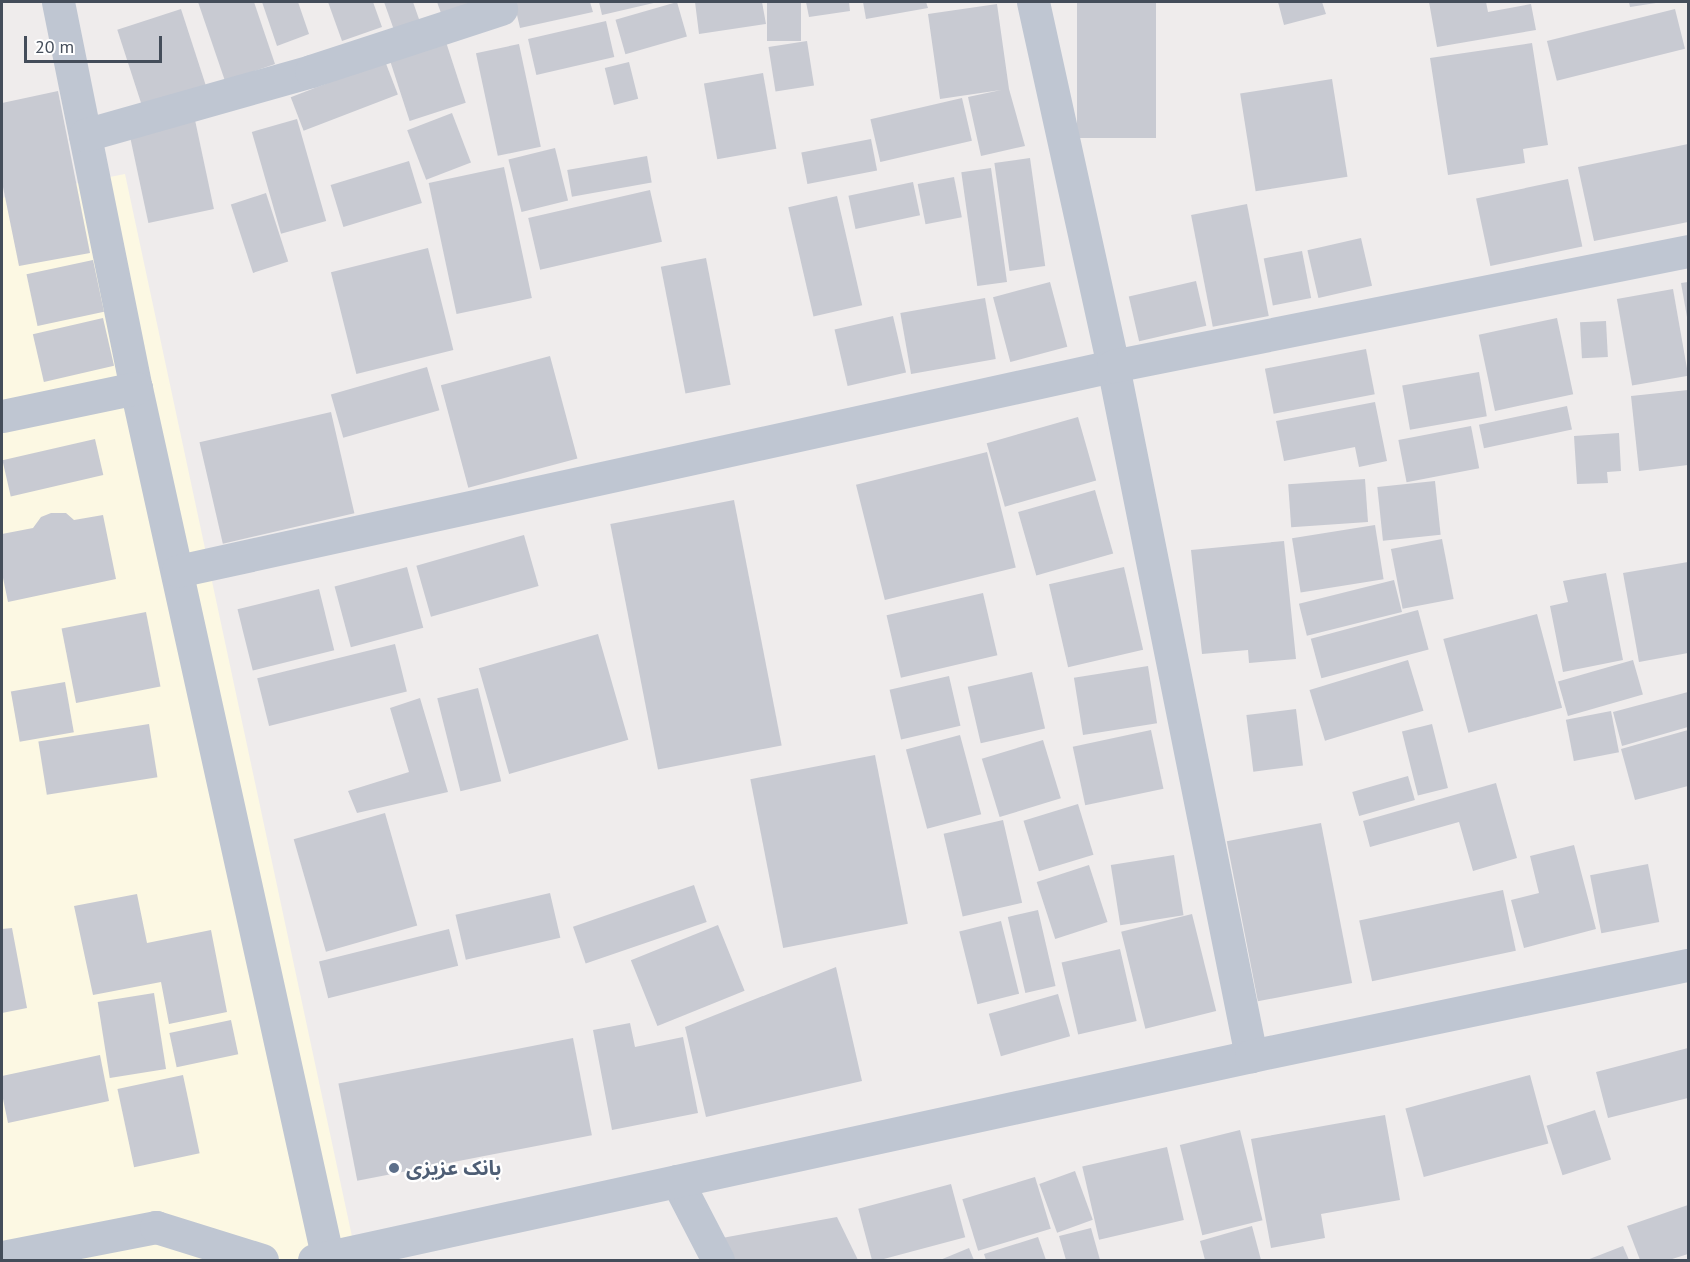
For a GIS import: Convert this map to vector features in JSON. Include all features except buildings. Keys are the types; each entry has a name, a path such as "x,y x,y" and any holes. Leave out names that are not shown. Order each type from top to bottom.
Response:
{"street":[{"path":"58,2 136,388 178,571 323,1259 1251,1056 1689,964"},
{"path":"1033,2 1113,366 1251,1056"},
{"path":"85,135 311,71 501,9"},
{"path":"178,571 1113,366 1689,251"},
{"path":"2,416 136,388"},
{"path":"677,1180 718,1260"},
{"path":"2,1257 156,1227 262,1260"}],"shaded area":[{"path":"125,174 357,1260 2,1260 2,198"}],"place":[{"name":"بانک عزیزی","path":"394,1168"}]}
